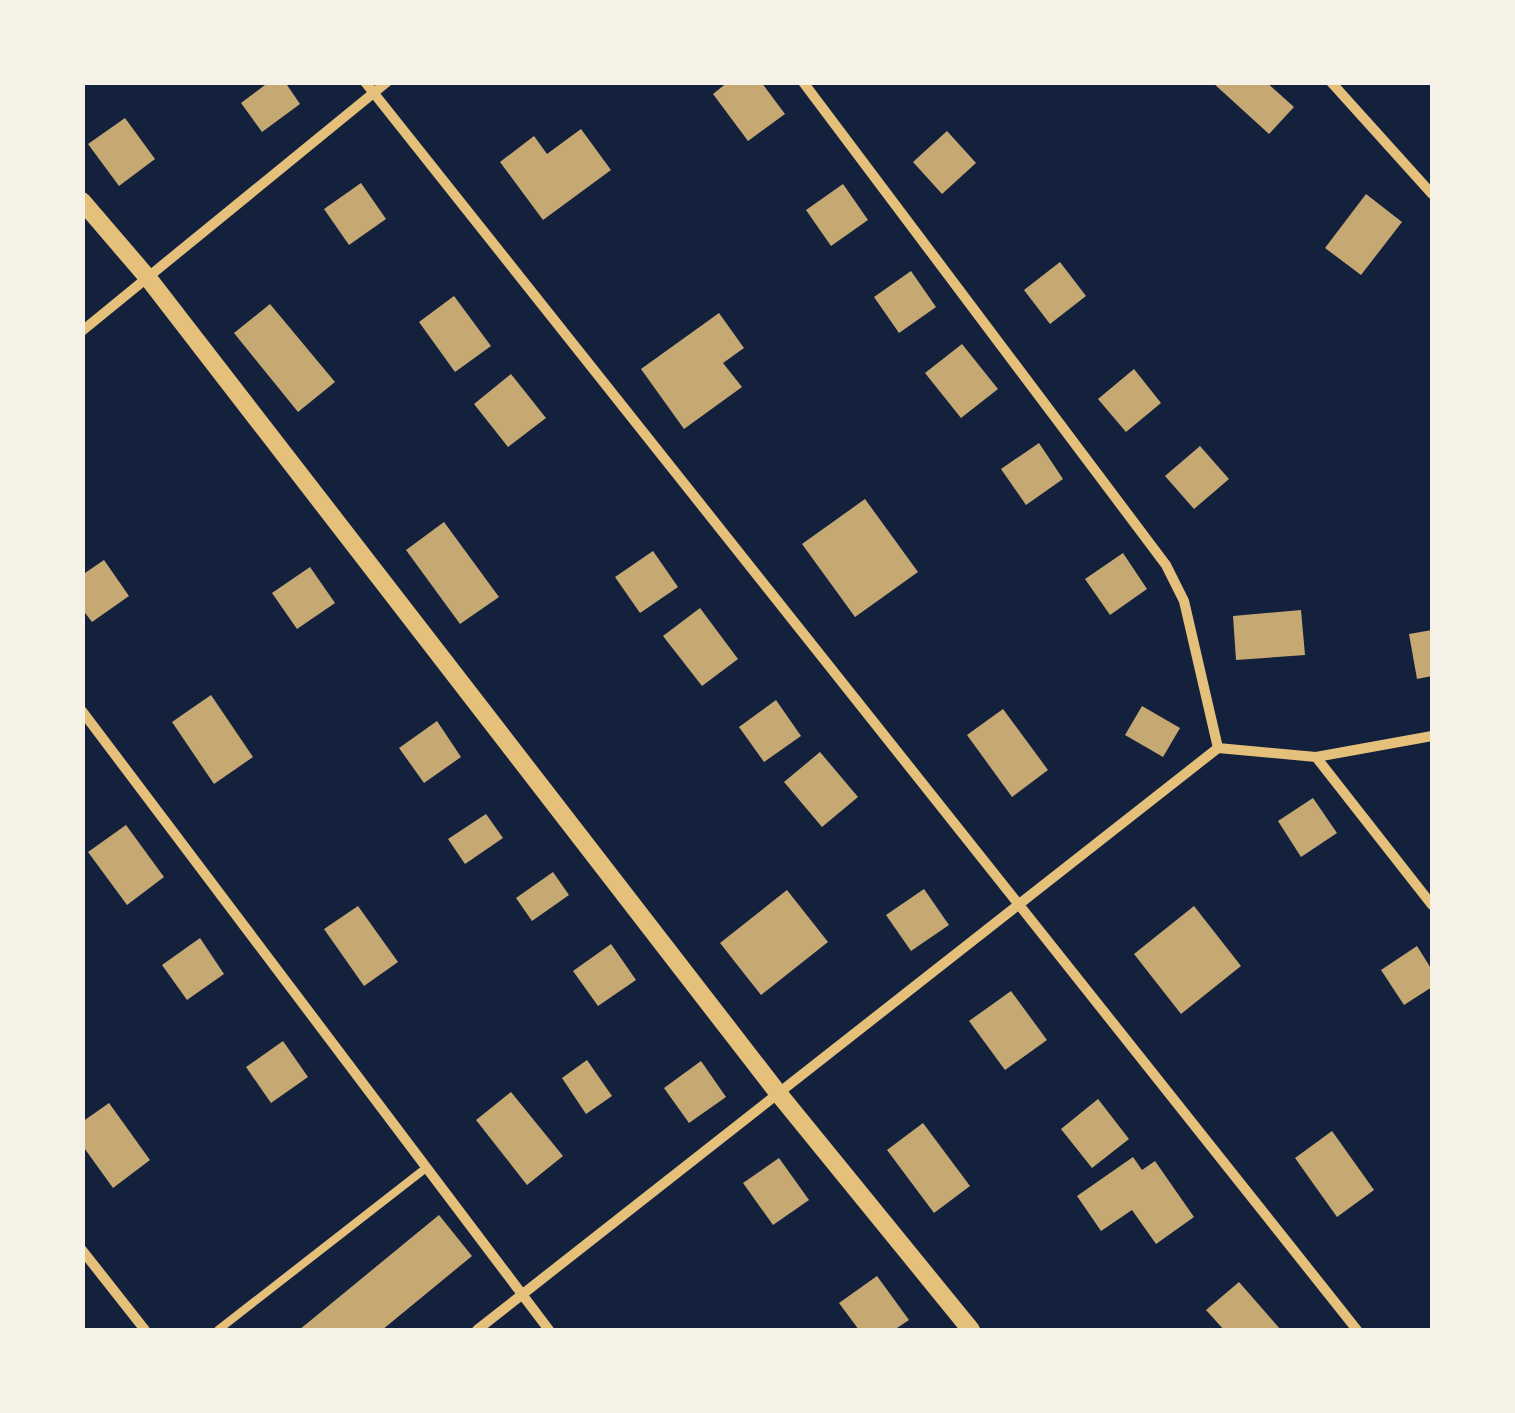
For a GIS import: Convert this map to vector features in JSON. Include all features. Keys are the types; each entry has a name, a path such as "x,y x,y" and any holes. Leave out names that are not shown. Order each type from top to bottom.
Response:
{"street":[{"path":"365,82 1357,1330"},
{"path":"82,331 387,82"},
{"path":"802,82 1166,565 1184,601 1218,748"},
{"path":"1330,82 1432,194"},
{"path":"82,201 148,278 778,1093 971,1330"},
{"path":"82,711 549,1330"},
{"path":"476,1330 1218,748 1316,756 1432,736"},
{"path":"1316,756 1432,905"},
{"path":"82,1250 145,1330"}],"lane":[{"path":"218,1330 426,1168"}],"building":[{"path":"269,82 285,82 300,104 262,132 241,103"},
{"path":"728,82 761,82 785,114 748,141 713,94"},
{"path":"1212,82 1266,82 1294,107 1269,134"},
{"path":"125,118 155,159 119,186 88,144"},
{"path":"581,129 611,170 543,220 500,162 534,136 547,154"},
{"path":"947,131 976,163 942,194 913,162"},
{"path":"361,183 386,219 349,245 324,209"},
{"path":"843,184 868,220 831,246 806,210"},
{"path":"1366,194 1402,222 1361,275 1325,248"},
{"path":"1060,262 1086,296 1050,324 1024,290"},
{"path":"911,271 936,307 899,333 874,297"},
{"path":"454,296 491,346 455,372 419,322"},
{"path":"270,304 335,382 298,412 234,333"},
{"path":"719,313 744,348 723,363 742,387 684,429 641,369"},
{"path":"962,344 998,389 961,418 925,373"},
{"path":"1134,369 1161,403 1126,432 1098,399"},
{"path":"511,374 546,418 508,447 474,404"},
{"path":"1039,443 1063,479 1026,505 1001,469"},
{"path":"1200,446 1229,479 1194,509 1165,476"},
{"path":"865,499 918,572 855,617 802,544"},
{"path":"444,522 499,597 460,624 406,550"},
{"path":"653,551 678,587 640,613 615,577"},
{"path":"1123,553 1147,589 1110,615 1085,579"},
{"path":"104,560 129,596 92,622 82,609 82,575"},
{"path":"310,567 335,603 297,629 272,593"},
{"path":"700,608 738,659 702,686 663,636"},
{"path":"1301,610 1305,655 1236,660 1233,616"},
{"path":"1432,630 1432,676 1417,679 1409,634"},
{"path":"211,695 253,757 214,784 172,722"},
{"path":"776,700 801,736 764,762 739,727"},
{"path":"1142,706 1180,728 1163,757 1125,735"},
{"path":"1003,709 1048,770 1012,797 967,735"},
{"path":"437,721 461,757 424,783 399,748"},
{"path":"820,752 858,797 822,827 784,782"},
{"path":"1313,798 1337,833 1301,857 1278,821"},
{"path":"486,814 503,838 465,864 448,839"},
{"path":"126,825 164,877 127,905 88,852"},
{"path":"553,872 569,895 532,921 516,898"},
{"path":"924,889 949,925 911,951 886,915"},
{"path":"787,890 828,942 761,995 720,943"},
{"path":"358,906 398,962 364,986 324,929"},
{"path":"1194,906 1241,966 1181,1014 1134,954"},
{"path":"200,938 224,974 187,1000 162,965"},
{"path":"611,944 636,980 598,1006 573,971"},
{"path":"1417,946 1432,970 1432,987 1404,1005 1381,970"},
{"path":"1011,991 1047,1040 1005,1070 969,1021"},
{"path":"283,1041 308,1077 271,1103 246,1067"},
{"path":"587,1060 612,1096 586,1114 562,1078"},
{"path":"701,1061 726,1097 689,1123 664,1088"},
{"path":"511,1092 563,1156 527,1185 476,1120"},
{"path":"1098,1099 1129,1139 1092,1168 1061,1129"},
{"path":"109,1103 150,1160 113,1188 82,1145 82,1122"},
{"path":"923,1123 970,1186 934,1213 887,1150"},
{"path":"1332,1131 1374,1190 1337,1217 1295,1158"},
{"path":"1133,1157 1142,1170 1155,1161 1194,1217 1156,1244 1132,1210 1101,1231 1077,1196"},
{"path":"779,1158 809,1200 773,1225 743,1183"},
{"path":"439,1215 472,1256 382,1330 299,1330"},
{"path":"877,1276 909,1320 894,1330 859,1330 839,1303"},
{"path":"1239,1282 1281,1330 1224,1330 1206,1310"}]}
